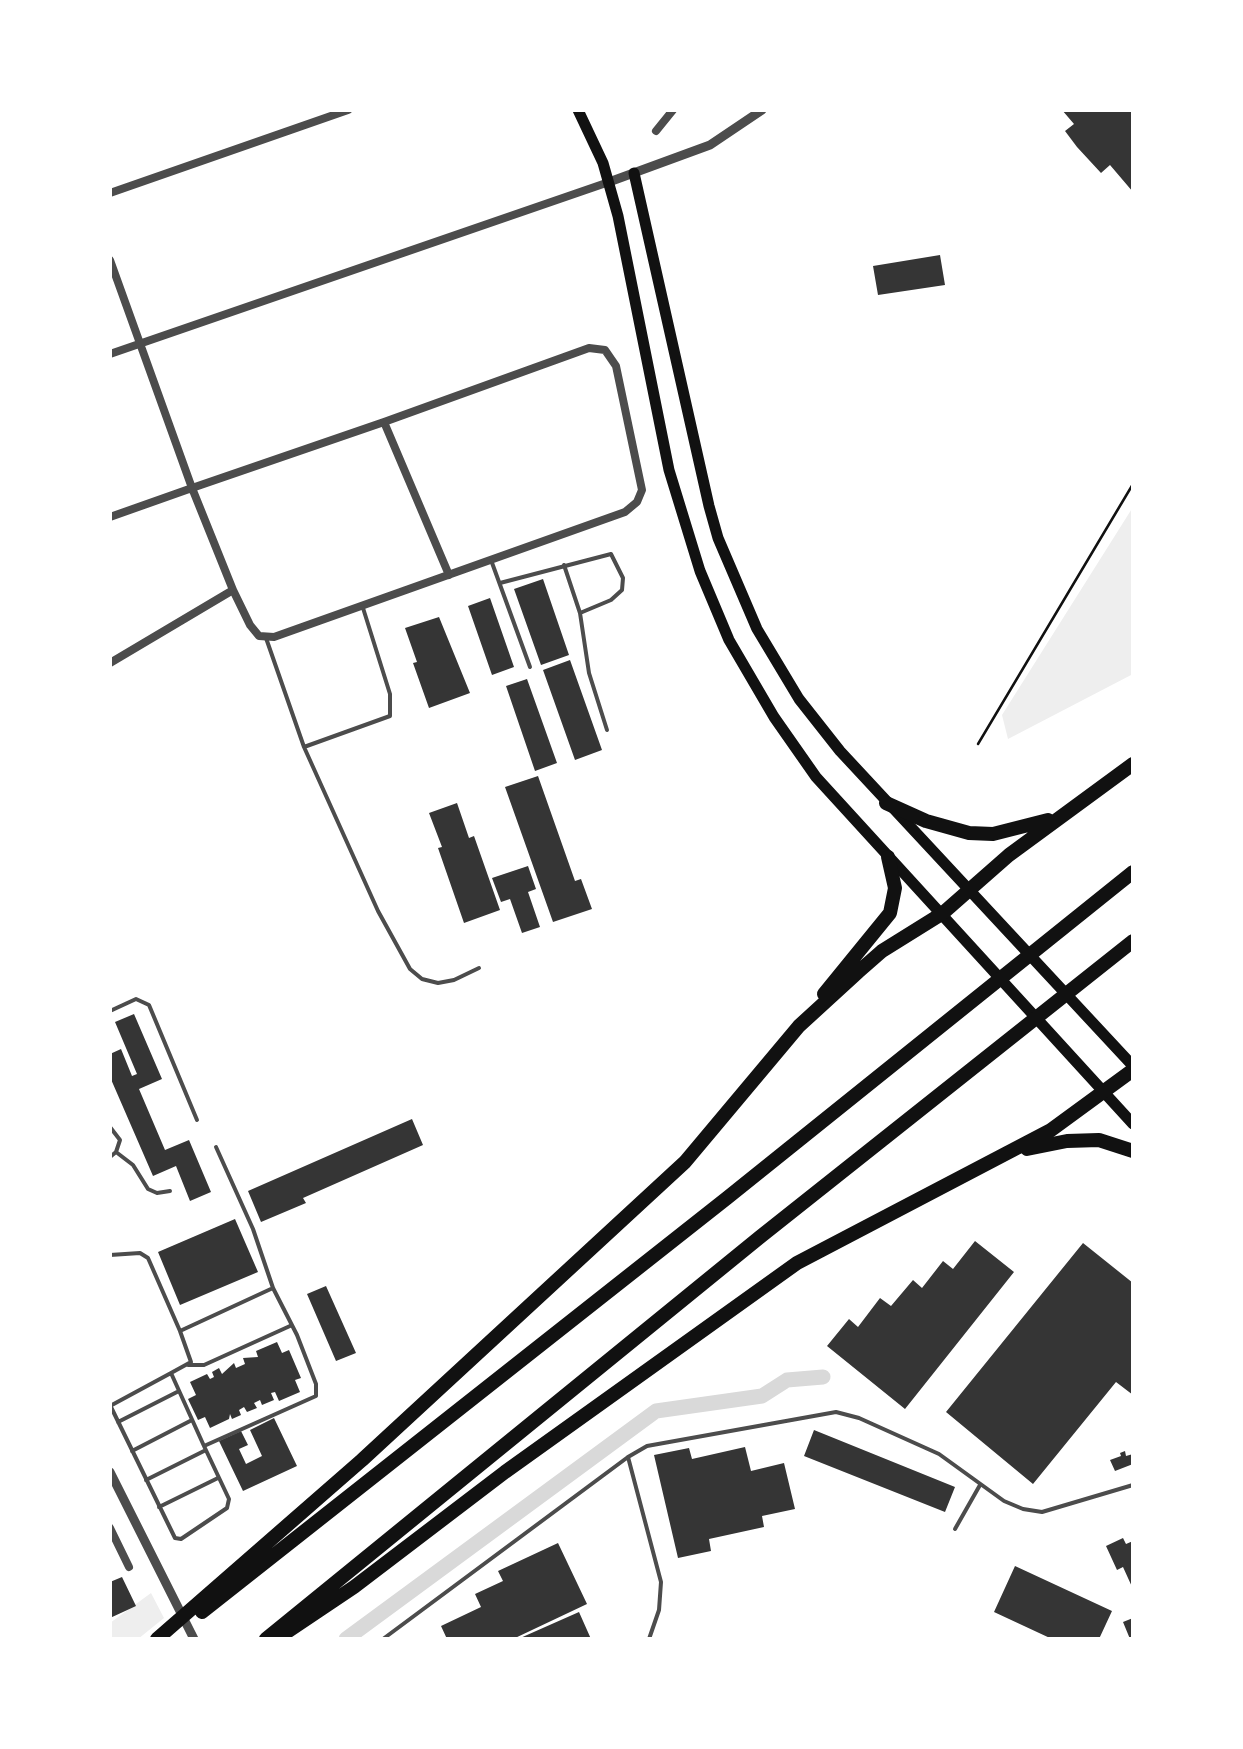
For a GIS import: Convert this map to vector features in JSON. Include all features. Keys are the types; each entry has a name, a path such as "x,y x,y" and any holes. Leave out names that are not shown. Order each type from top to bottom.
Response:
{"highway":[{"path":"800,1026 882,951 943,914 1062,814 1133,764"},
{"path":"886,804 969,833 1014,830 1062,814"},
{"path":"157,1639 362,1460 684,1162 800,1026 890,912 895,888 888,856"},
{"path":"165,1639 727,1198 1133,872"},
{"path":"266,1639 760,1237 1133,941"},
{"path":"274,1639 354,1587 521,1460 797,1263 1051,1130 1133,1068"},
{"path":"1002,1156 1068,1141 1098,1140 1133,1151"}],"main road":[{"path":"578,110 609,182 631,270 669,470 700,572 730,640 774,717 816,777 1133,1124"},
{"path":"634,173 709,506 731,571 757,629 799,699 886,804 1133,1068"}],"street":[{"path":"110,194 348,110"},
{"path":"656,131 673,110"},
{"path":"110,354 710,145 762,110"},
{"path":"110,260 192,488 233,590 254,631 266,638 632,508 642,490 614,360 605,350 589,348 384,422 192,488 110,517"},
{"path":"384,422 449,574"},
{"path":"110,663 233,590"},
{"path":"110,1472 194,1639"},
{"path":"110,1528 128,1567"}],"lane":[{"path":"500,583 611,554 623,578 618,595 580,613"},
{"path":"491,560 530,667"},
{"path":"564,565 580,613 589,672 608,730"},
{"path":"304,747 390,716 390,694 362,605"},
{"path":"266,638 304,747 378,911 410,969 422,979 438,983 479,968"},
{"path":"110,1011 136,999 149,1004 197,1120"},
{"path":"110,1126 120,1140 110,1157"},
{"path":"146,1480 316,1396 316,1384 216,1146"},
{"path":"116,1152 132,1165 150,1191 170,1191"},
{"path":"110,1255 140,1253 148,1258 191,1358 188,1365"},
{"path":"180,1331 274,1288"},
{"path":"171,1373 230,1505 181,1539 174,1536 110,1406 171,1373 188,1365 204,1365 292,1325"},
{"path":"118,1422 179,1391"},
{"path":"383,1639 647,1446 836,1412 939,1454 1012,1505 1042,1512 1133,1484"},
{"path":"132,1451 192,1420"},
{"path":"628,1457 660,1582 659,1610 650,1639"},
{"path":"159,1507 219,1478"},
{"path":"955,1529 980,1485"}],"path":[{"path":"978,744 1133,484"}],"shaded area":[{"path":"1133,507 1133,674 1008,739 1002,715"},
{"path":"151,1593 164,1618 138,1639 110,1639 110,1623"}],"building":[{"path":"1062,110 1133,110 1133,192 1110,165 1101,173 1077,147 1065,131 1074,124"},
{"path":"940,255 945,285 878,295 873,266"},
{"path":"543,579 569,655 541,665 514,589"},
{"path":"490,598 514,667 492,675 468,606"},
{"path":"439,617 470,693 429,708 405,628"},
{"path":"570,660 602,750 575,760 543,670"},
{"path":"527,679 557,763 535,771 506,686"},
{"path":"538,776 575,881 581,879 592,909 553,922 505,787"},
{"path":"457,803 469,838 474,836 500,910 464,923 429,813"},
{"path":"528,866 536,889 528,892 540,927 522,933 510,899 501,902 492,878"},
{"path":"134,1014 162,1079 139,1089 165,1150 189,1140 211,1192 190,1201 176,1166 153,1176 110,1077 110,1054 121,1049 132,1076 137,1074 115,1022"},
{"path":"412,1119 423,1145 303,1198 306,1203 261,1222 248,1191"},
{"path":"235,1219 258,1272 180,1305 158,1252"},
{"path":"975,1241 1014,1272 905,1409 827,1346 849,1319 858,1327 880,1298 891,1306 913,1280 922,1288 943,1261 953,1269"},
{"path":"1083,1243 1133,1283 1133,1395 1116,1382 1033,1484 946,1412"},
{"path":"326,1286 356,1353 336,1361 307,1294"},
{"path":"277,1342 282,1353 289,1350 301,1378 295,1380 300,1392 279,1401 275,1392 271,1393 274,1400 262,1405 260,1400 254,1403 257,1408 247,1412 244,1407 239,1410 241,1415 232,1419 230,1414 229,1419 210,1428 205,1417 198,1420 188,1399 196,1395 190,1382 207,1374 210,1379 219,1368 222,1374 234,1363 236,1368 245,1364 243,1358 258,1357 256,1351"},
{"path":"274,1418 297,1466 243,1491 219,1441 241,1431 248,1445 239,1449 246,1464 262,1456 250,1430"},
{"path":"814,1430 955,1487 945,1512 804,1456"},
{"path":"745,1447 751,1471 784,1463 795,1509 762,1516 764,1527 709,1539 711,1551 678,1558 654,1455 689,1448 692,1459"},
{"path":"1125,1451 1126,1456 1133,1454 1133,1464 1115,1471 1110,1460"},
{"path":"1123,1538 1126,1544 1133,1541 1133,1589 1123,1567 1117,1570 1106,1546"},
{"path":"558,1543 587,1604 513,1639 447,1639 441,1626 481,1607 475,1594 503,1581 498,1571"},
{"path":"1015,1566 1112,1611 1099,1639 1052,1639 994,1612"},
{"path":"122,1577 136,1606 110,1618 110,1582"},
{"path":"579,1612 591,1639 518,1639"},
{"path":"1133,1618 1133,1639 1130,1639 1123,1622"}],"waterway":[{"path":"346,1639 656,1411 762,1396 787,1380 823,1377"}]}
